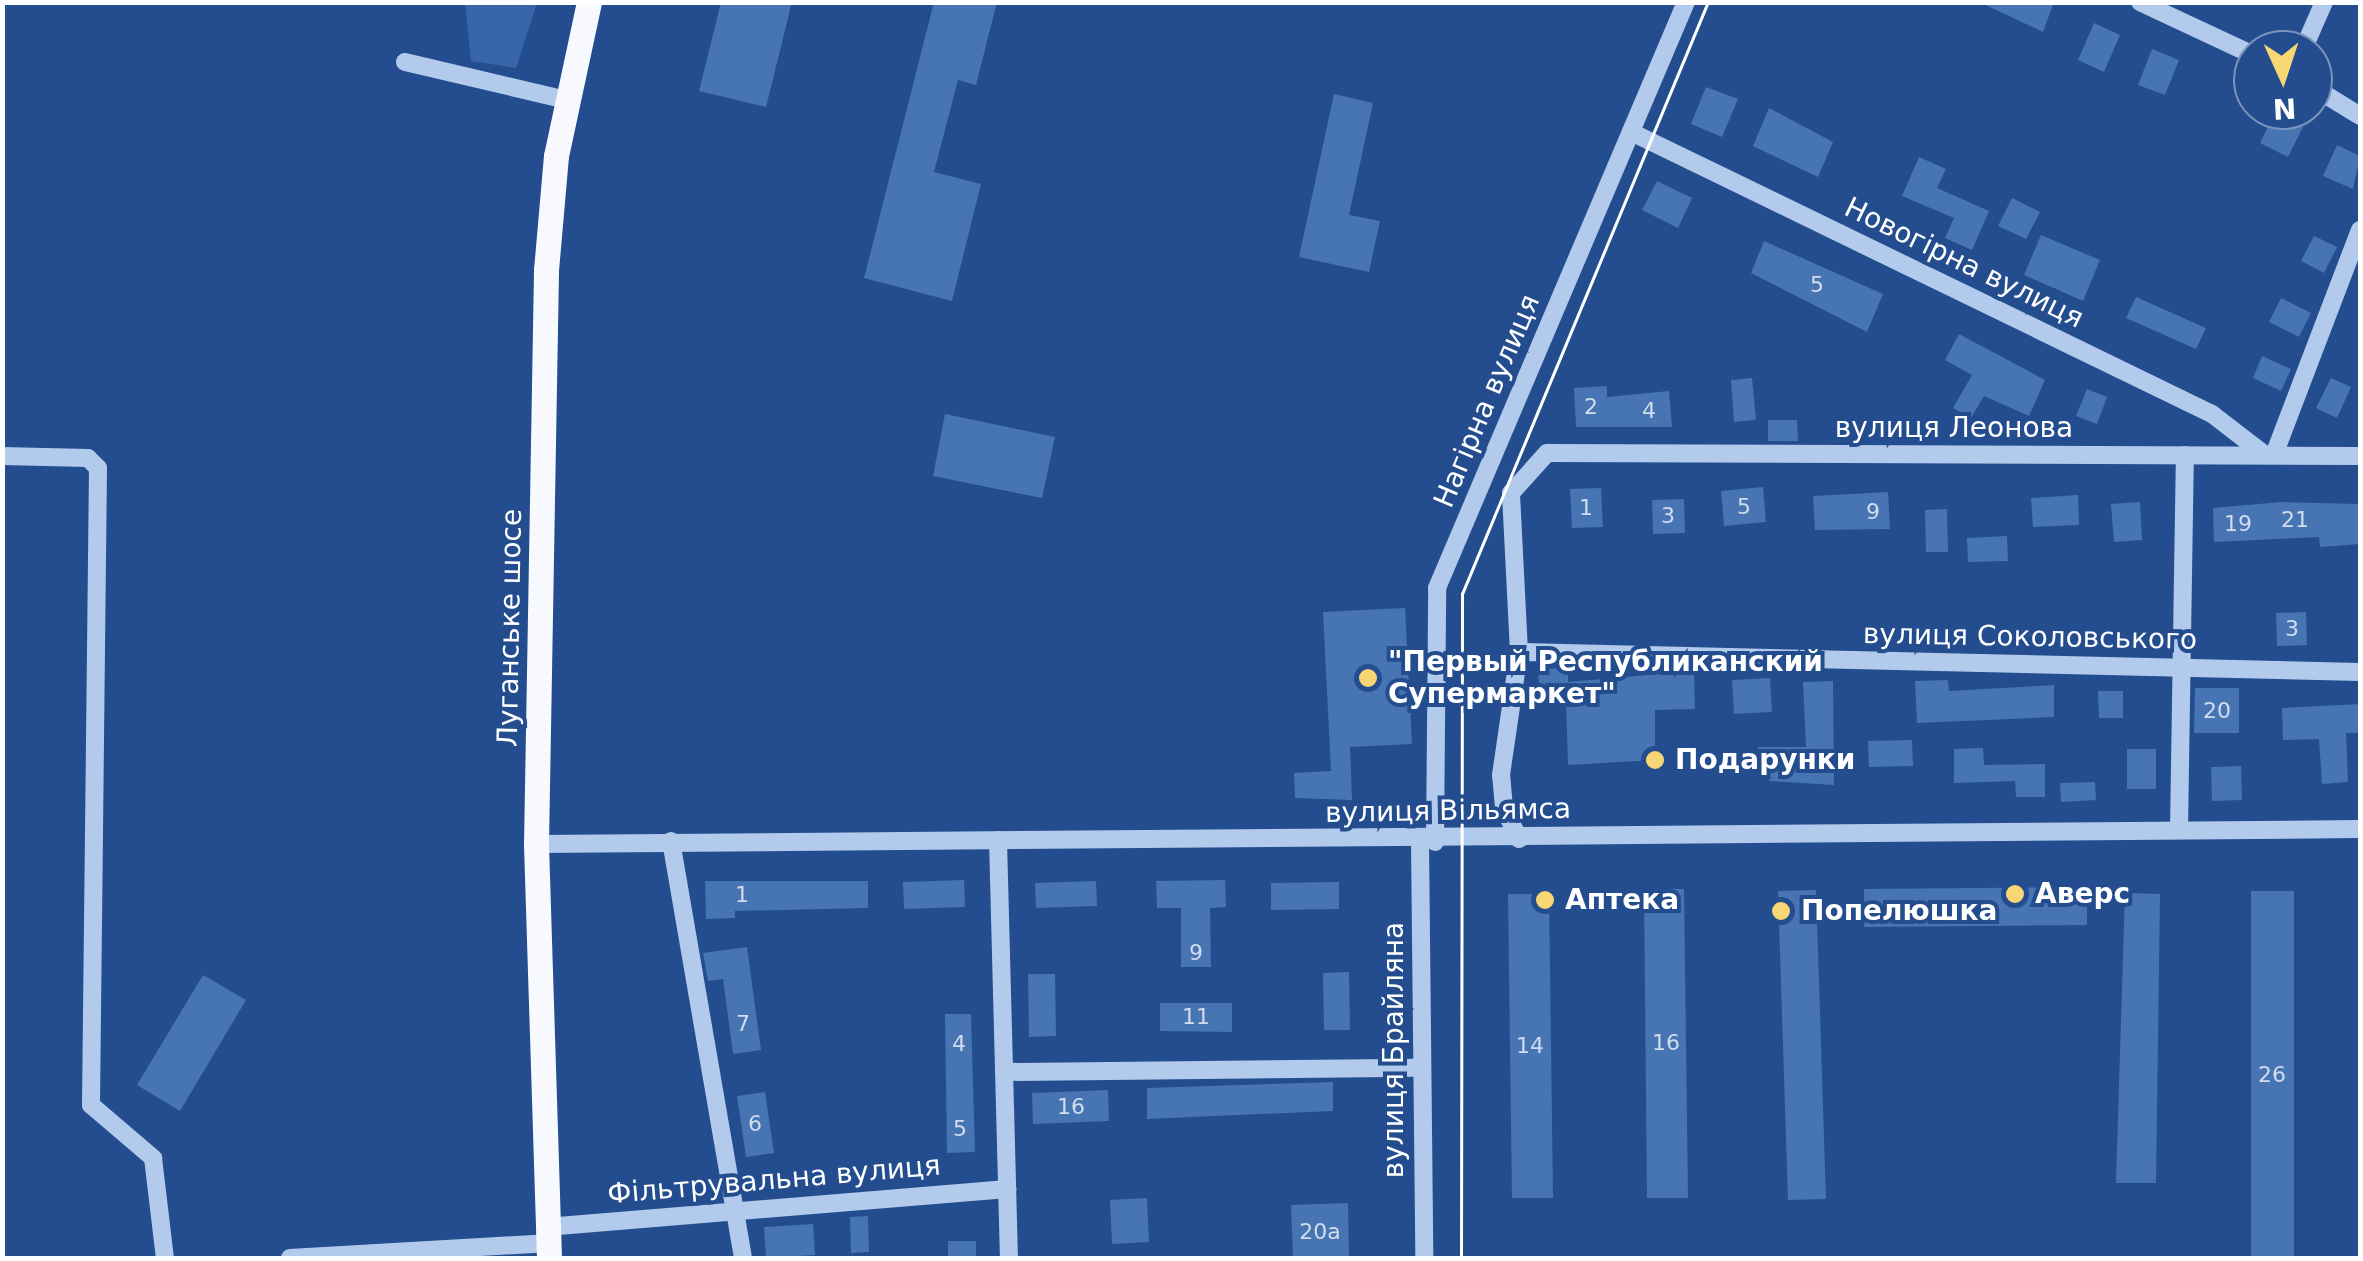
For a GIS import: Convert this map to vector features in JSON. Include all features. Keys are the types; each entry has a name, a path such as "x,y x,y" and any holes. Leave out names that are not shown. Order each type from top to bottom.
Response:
{"main road":[{"name":"Луганське шосе","path":"547,1243 536,844 546,253 566,100 589,2"}],"street":[{"name":"Нагірна вулиця","path":"1428,842 1437,588 1686,2"},
{"path":"2140,2 2233,46"},
{"path":"2312,30 2324,2"},
{"path":"404,62 566,100"},
{"path":"2333,99 2360,116"},
{"name":"Новогірна вулиця","path":"1631,132 2212,414 2270,455"},
{"path":"2270,455 2360,230"},
{"name":"вулиця Леонова","path":"1519,652 1511,492 1547,453 2360,456"},
{"path":"2179,830 2178,668 2185,455"},
{"path":"2,456 88,458 98,468 91,1105 153,1158 165,1258"},
{"path":"1519,652 1501,775 1504,808 1519,838"},
{"name":"вулиця Соколовського","path":"1519,652 2360,672"},
{"name":"вулиця Вільямса","path":"536,844 1428,842 2360,829"},
{"path":"998,840 1009,1258"},
{"path":"672,841 731,1209 743,1258"},
{"name":"вулиця Брайляна","path":"1424,1258 1418,1068 1428,842"},
{"path":"1006,1072 1418,1068"},
{"name":"Фільтрувальна вулиця","path":"290,1258 547,1243 731,1209 1007,1189"}],"shaded area":[{"path":"465,3 537,3 516,68 471,61"}],"building":[{"path":"721,2 792,2 766,107 699,91"},
{"path":"934,2 997,2 976,85 958,80 934,172 981,184 952,301 864,278"},
{"path":"1979,2 2054,2 2043,32"},
{"path":"2094,23 2120,35 2104,72 2078,60"},
{"path":"2152,49 2179,60 2165,95 2138,85"},
{"path":"1706,87 1738,99 1722,137 1691,124"},
{"path":"1334,94 1373,103 1349,215 1380,221 1369,272 1299,257"},
{"path":"1769,108 1833,142 1818,177 1753,146"},
{"path":"2266,130 2302,130 2288,157 2260,143"},
{"path":"2337,145 2360,156 2353,189 2323,176"},
{"path":"1919,157 1946,169 1937,188 1989,211 1972,250 1945,238 1954,218 1902,196"},
{"path":"1657,181 1692,198 1678,228 1642,210"},
{"path":"2012,198 2040,212 2026,239 1998,226"},
{"path":"2041,235 2100,260 2083,301 2024,275"},
{"path":"2314,236 2337,247 2324,273 2301,261"},
{"path":"1764,241 1883,294 1867,332 1751,273"},
{"path":"2136,297 2206,328 2196,349 2126,318"},
{"path":"2281,298 2311,313 2299,337 2269,322"},
{"path":"1959,334 2045,380 2029,416 1984,396 1971,418 1953,408 1972,375 1945,360"},
{"path":"2262,356 2291,369 2281,391 2253,378"},
{"path":"1752,378 1756,420 1734,422 1731,380"},
{"path":"2331,378 2351,387 2337,418 2316,408"},
{"path":"1607,386 1607,397 1669,391 1672,427 1576,427 1574,388"},
{"path":"2087,389 2107,397 2097,424 2076,416"},
{"path":"945,414 1055,437 1042,498 933,476"},
{"path":"1768,420 1797,420 1798,441 1768,441"},
{"path":"1763,487 1766,522 1724,526 1721,491"},
{"path":"1601,488 1603,527 1572,528 1570,489"},
{"path":"1888,492 1890,529 1815,530 1813,496"},
{"path":"2078,495 2079,525 2033,527 2031,498"},
{"path":"1684,499 1685,533 1653,534 1652,500"},
{"path":"2140,502 2142,540 2114,542 2111,504"},
{"path":"2281,502 2360,504 2360,544 2320,547 2319,537 2214,542 2213,508"},
{"path":"1947,509 1948,552 1926,552 1925,510"},
{"path":"2007,536 2008,561 1968,562 1967,538"},
{"name":"\"Первый Республиканский Супермаркет\"","path":"1405,608 1412,744 1350,747 1352,800 1295,798 1294,773 1331,771 1323,612"},
{"path":"2306,612 2307,645 2277,646 2276,613"},
{"path":"1568,668 1568,682 1694,671 1695,709 1655,710 1655,760 1568,765 1566,702 1540,703 1538,669"},
{"path":"1770,678 1772,712 1734,714 1732,680"},
{"path":"1948,680 1949,691 2054,685 2054,717 1917,723 1915,681"},
{"path":"1833,681 1834,785 1769,781 1769,768 1758,769 1758,747 1806,747 1803,682"},
{"path":"2195,688 2239,688 2239,733 2194,733"},
{"path":"2098,691 2123,691 2123,718 2099,718"},
{"path":"2360,704 2360,733 2346,733 2348,782 2322,784 2319,739 2283,740 2282,708"},
{"path":"1912,740 1913,766 1869,767 1868,741"},
{"path":"1983,748 1984,765 2045,764 2045,797 2016,797 2015,781 1954,783 1954,749"},
{"path":"2127,749 2156,749 2156,789 2127,789"},
{"path":"2241,766 2242,800 2212,801 2211,767"},
{"path":"2095,782 2096,800 2061,802 2060,783"},
{"path":"964,880 965,907 904,909 903,882"},
{"path":"1225,880 1226,907 1210,908 1211,967 1181,967 1181,908 1157,908 1156,881"},
{"path":"705,881 868,881 868,908 735,911 735,918 706,919"},
{"path":"1096,881 1097,906 1036,908 1035,883"},
{"path":"1339,882 1339,909 1271,910 1271,883"},
{"path":"2087,887 2087,925 1864,927 1864,889"},
{"path":"1644,889 1684,889 1688,1198 1647,1198"},
{"path":"1816,890 1826,1199 1788,1200 1778,891"},
{"path":"2251,891 2294,891 2294,1258 2251,1258"},
{"path":"2125,893 2160,894 2156,1183 2116,1183"},
{"path":"1508,894 1549,894 1553,1198 1512,1198"},
{"path":"747,947 761,1050 733,1054 723,979 708,981 703,953"},
{"path":"1349,972 1350,1030 1324,1030 1323,973"},
{"path":"1028,974 1055,974 1056,1036 1029,1037"},
{"path":"203,975 246,1000 180,1111 137,1085"},
{"path":"1160,1003 1232,1003 1232,1032 1160,1031"},
{"path":"945,1014 971,1014 975,1152 947,1153"},
{"path":"1333,1082 1333,1111 1147,1119 1147,1088"},
{"path":"1108,1090 1109,1121 1033,1124 1032,1093"},
{"path":"765,1092 774,1153 746,1157 737,1096"},
{"path":"1147,1198 1149,1242 1112,1244 1110,1200"},
{"path":"1348,1203 1349,1258 1293,1258 1291,1205"},
{"path":"868,1216 869,1252 851,1253 850,1217"},
{"path":"813,1224 815,1255 766,1258 764,1227"},
{"path":"948,1241 976,1241 976,1258 948,1258"}],"tram line":[{"path":"1461,1258 1462,594 1708,2"}],"place":[{"name":"\"Первый Республиканский Супермаркет\"","path":"1368,678"},
{"name":"Подарунки","path":"1655,760"},
{"name":"Аверс","path":"2015,894"},
{"name":"Аптека","path":"1545,900"},
{"name":"Попелюшка","path":"1781,911"}]}
